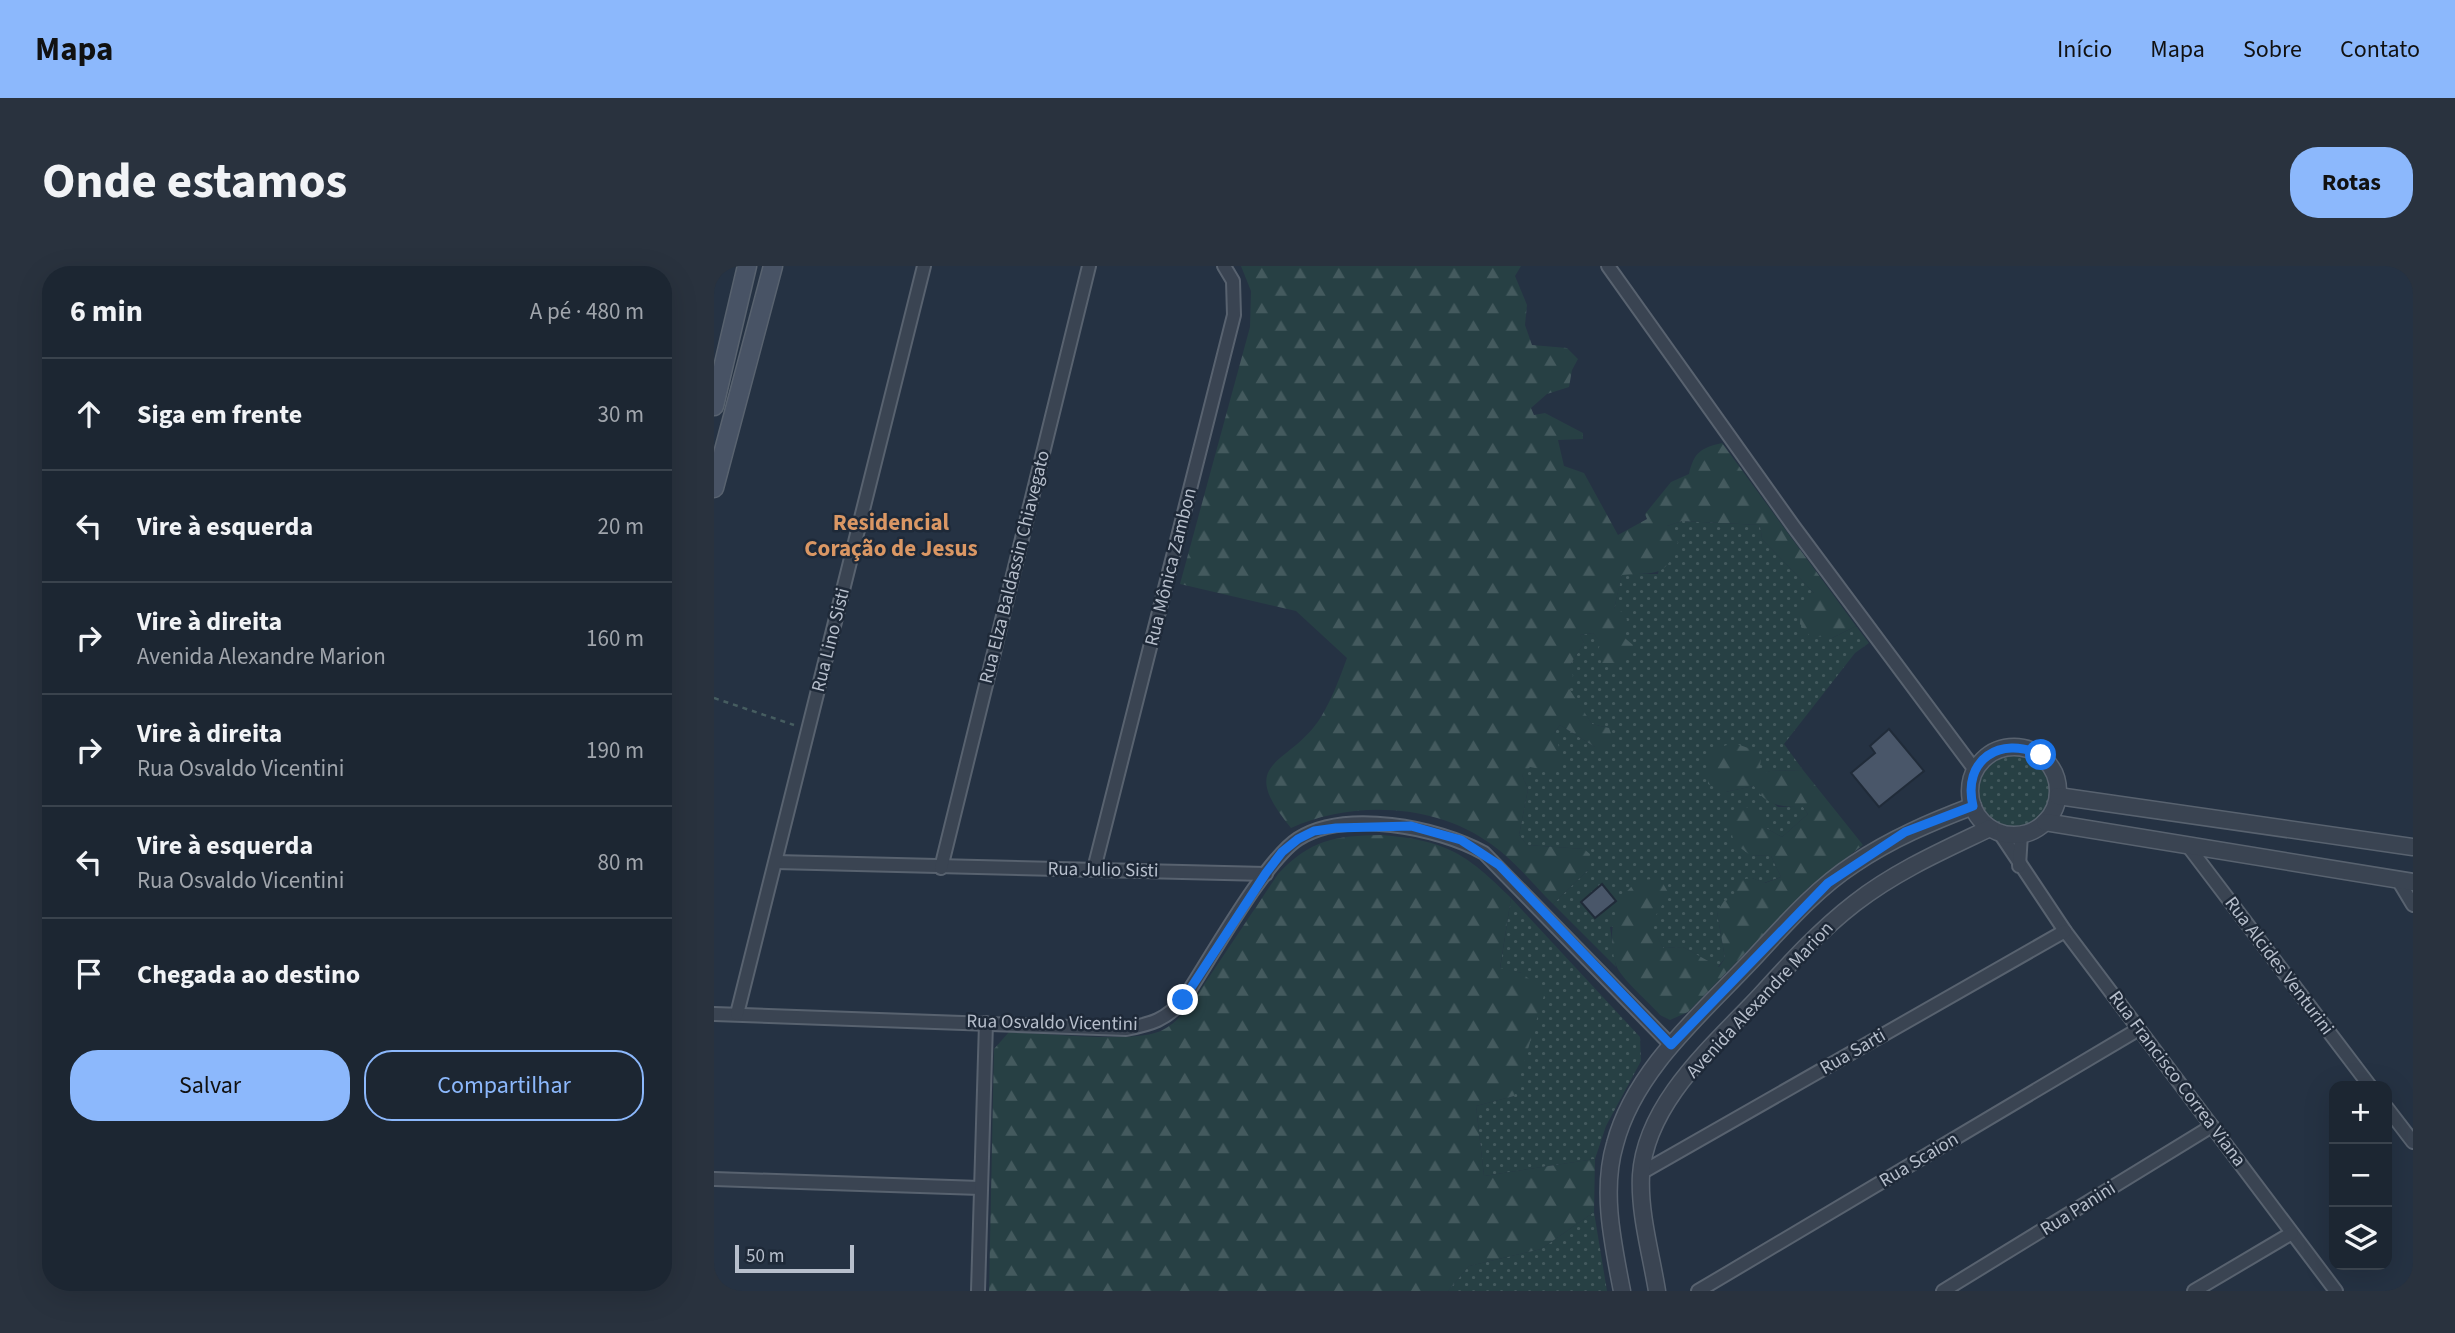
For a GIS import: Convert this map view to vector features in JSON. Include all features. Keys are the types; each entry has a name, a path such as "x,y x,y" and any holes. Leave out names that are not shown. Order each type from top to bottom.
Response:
{"main road":[{"path":"714,404 747,266"},
{"path":"714,488 773,266"}],"street":[{"name":"Rua Lino Sisti","path":"737,1014 924,266"},
{"name":"Rua Elza Baldassin Chiavegato","path":"941,867 1090,266"},
{"name":"Rua Mônica Zambon","path":"1094,869 1234,315 1233,281 1224,266"},
{"path":"1608,266 1794,527 1975,770"},
{"path":"2027,748 2041,755 2051,767 2057,780 2058,796 2054,810 2045,822 2033,831 2021,834 1995,830 1973,806 1970,782 1975,770 1997,750 2027,748"},
{"path":"2058,796 2413,846"},
{"name":"Avenida Alexandre Marion","path":"1622,1291 1611,1219 1609,1181 1614,1145 1636,1095 1671,1045 1828,883 1905,832 1973,806"},
{"path":"2045,822 2405,881 2413,905"},
{"name":"Rua Osvaldo Vicentini","path":"714,1014 1126,1028 1152,1024 1171,1014 1266,873 1282,852 1298,839 1314,831 1336,828 1411,826 1461,840 1499,865 1671,1045"},
{"name":"Avenida Alexandre Marion","path":"1657,1291 1642,1200 1641,1173 1656,1125 1690,1070 1813,939 1856,902 1920,861 1995,830"},
{"name":"Rua Francisco Correa Viana","path":"1995,830 2065,931 2336,1291"},
{"path":"2019,866 2021,834"},
{"name":"Rua Alcides Venturini","path":"2188,846 2366,1081"},
{"name":"Rua Julio Sisti","path":"776,862 1266,873"},
{"name":"Rua Sarti","path":"1641,1173 2065,931"},
{"path":"978,1291 986,1023"},
{"name":"Rua Scaion","path":"1698,1291 2139,1029"},
{"path":"2392,1115 2413,1142"},
{"name":"Rua Panini","path":"1943,1291 2212,1126"},
{"path":"714,1179 980,1188"},
{"path":"2194,1291 2292,1233"}],"path":[{"path":"714,698 809,730"}],"green space":[{"path":"1241,266 1521,266 1515,276 1527,305 1525,325 1532,345 1567,348 1578,359 1572,370 1569,387 1547,394 1531,408 1534,415 1545,413 1583,433 1583,439 1558,440 1564,466 1584,473 1618,535 1647,519 1645,514 1671,482 1689,474 1693,461 1700,452 1722,443 1856,626 1832,638 1810,636 1800,624 1801,609 1814,593 1762,539 1760,525 1682,521 1667,526 1678,542 1674,554 1664,568 1651,573 1622,575 1614,609 1623,612 1627,620 1620,634 1633,645 1624,663 1602,663 1597,651 1601,643 1593,633 1580,635 1584,643 1570,665 1573,676 1568,687 1592,724 1609,728 1613,739 1608,748 1595,747 1560,725 1554,733 1563,758 1550,771 1530,767 1522,775 1528,789 1519,835 1527,845 1584,849 1590,854 1588,870 1553,904 1499,850 1469,830 1445,820 1393,810 1366,810 1315,819 1291,828 1267,788 1267,776 1273,765 1308,734 1321,717 1347,658 1296,611 1180,584 1250,327 1251,291"},
{"path":"1682,521 1760,525 1762,539 1814,593 1832,638 1856,626 1869,643 1855,653 1784,744 1803,770 1770,771 1725,792 1754,786 1778,807 1803,807 1808,814 1782,837 1766,828 1750,855 1771,856 1781,877 1764,883 1752,878 1736,900 1717,912 1725,958 1718,967 1683,947 1663,948 1650,923 1610,927 1616,967 1553,904 1588,870 1584,849 1527,845 1519,835 1528,789 1522,775 1560,725 1595,747 1609,728 1592,724 1567,687 1570,665 1584,643 1580,635 1593,633 1602,643 1620,634 1614,609 1622,574 1658,574 1667,526"},
{"path":"1734,743 1751,749 1761,758 1759,775 1770,771 1803,770 1863,845 1810,886 1688,1012 1670,1020 1660,1015 1636,991 1616,965 1612,937 1618,908 1624,895 1633,885 1646,880 1661,880 1669,894 1651,923 1663,948 1683,947 1719,967 1725,958 1717,912 1724,901 1736,900 1737,880 1752,878 1765,883 1781,877 1771,856 1750,855 1734,843 1727,813 1741,806 1759,810 1766,828 1782,837 1808,814 1803,807 1781,806 1769,801 1754,786 1725,792 1708,784 1708,757 1720,747"},
{"path":"2014,755 2028,758 2040,765 2047,777 2050,791 2047,805 2040,817 2028,824 2014,827 2000,824 1988,817 1981,805 1978,791 1981,777 1988,765 2000,758"},
{"path":"1381,835 1422,841 1453,852 1481,870 1511,898 1500,968 1522,973 1545,992 1514,1096 1476,1106 1484,1176 1595,1159 1594,1212 1541,1249 1469,1266 1448,1291 989,1291 994,1049 1009,1032 1127,1037 1163,1030 1191,1004 1278,874 1290,862 1325,842"},
{"path":"1511,898 1640,1037 1641,1061 1606,1126 1595,1159 1484,1176 1476,1106 1514,1096 1522,973 1500,969"},
{"path":"1594,1212 1607,1291 1448,1291 1469,1266 1541,1249"}],"building":[{"path":"1889,729 1924,771 1879,807 1851,773 1875,753 1870,746"},
{"path":"1602,884 1616,901 1595,918 1581,902"}],"district":[{"name":"Residencial Coração de Jesus","path":"891,535"}],"route":[{"path":"1183,1000 1266,873 1282,852 1298,839 1314,831 1360,825 1411,826 1461,840 1499,865 1671,1045 1796,914 1852,864 1905,832 1973,806 1970,782 1984,758 1997,750 2012,747 2027,748 2041,755"}]}
